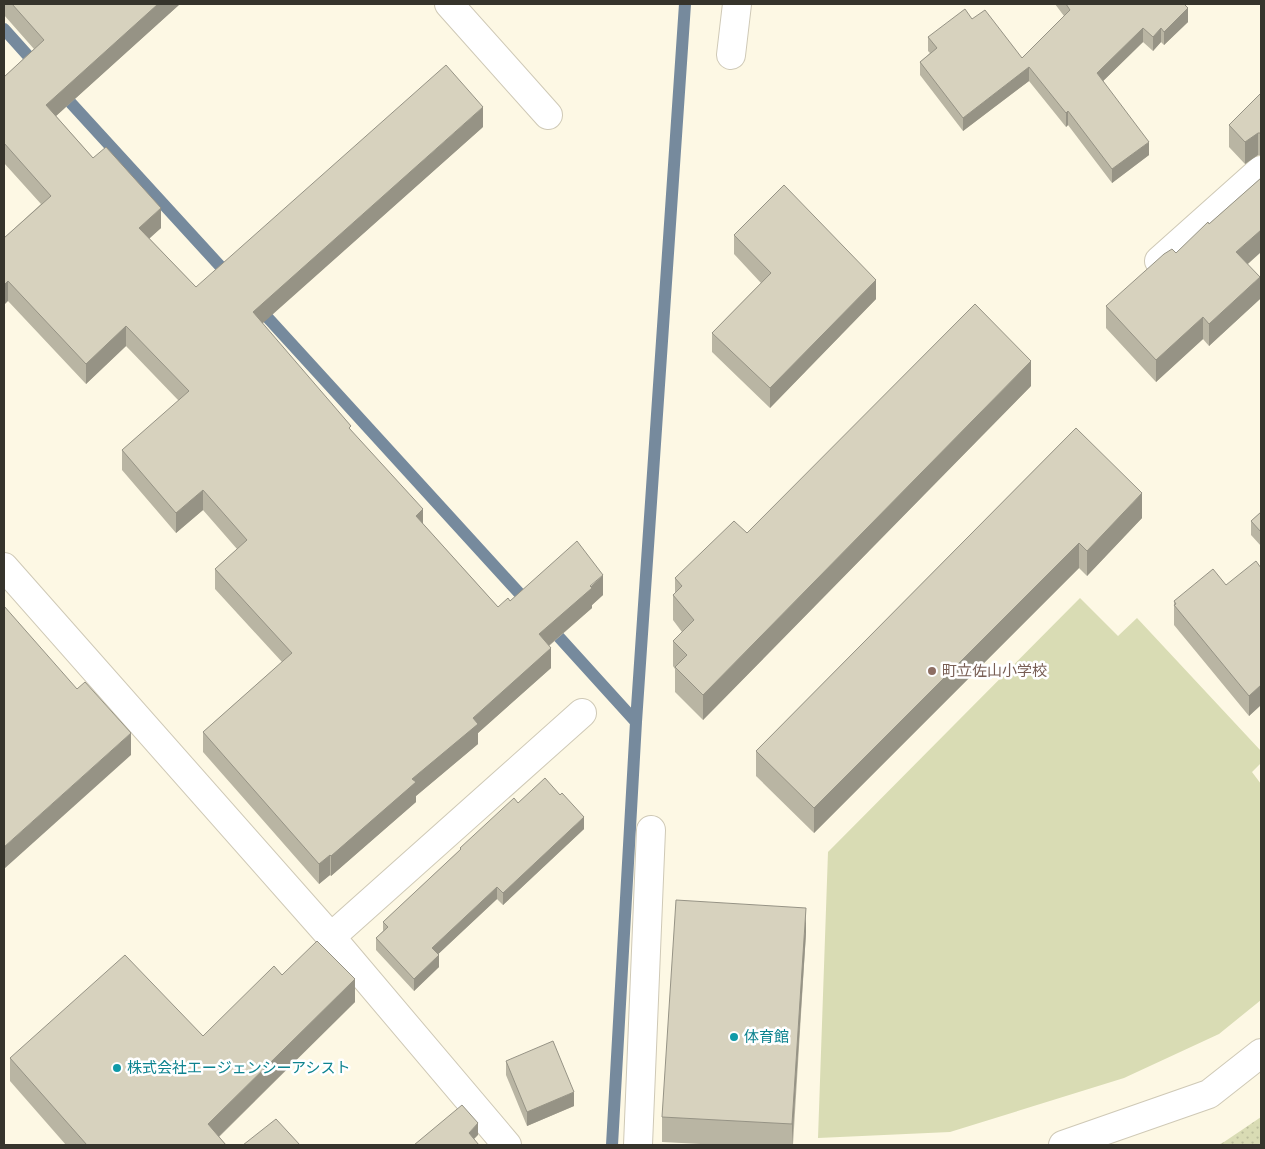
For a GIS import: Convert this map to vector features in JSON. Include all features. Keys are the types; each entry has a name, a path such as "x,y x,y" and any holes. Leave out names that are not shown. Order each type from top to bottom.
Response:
{"street":[{"path":"449,4 548,115"},
{"path":"731,55 736,4"},
{"path":"1159,261 1261,170"},
{"path":"4,567 331,937 507,1145"},
{"path":"331,937 582,713"},
{"path":"638,1145 651,830"},
{"path":"1063,1145 1209,1094 1261,1053"}],"green space":[{"path":"1080,598 1118,636 1137,618 1261,751 1261,763 1252,772 1261,784 1261,1000 1219,1034 1124,1078 950,1132 818,1138 828,852"},
{"path":"1261,1117 1261,1145 1218,1145 1224,1142"}],"building":[{"path":"12,4 158,4 46,105 93,158 106,147 161,208 139,228 196,287 446,65 483,107 253,312 351,426 349,428 423,509 416,516 498,607 508,598 510,601 577,541 603,575 590,586 592,588 539,634 551,648 473,718 478,724 412,779 416,782 331,856 319,864 203,732 292,653 215,569 247,540 203,490 176,513 122,450 189,391 126,326 86,364 8,281 4,285 4,238 51,196 4,143 4,77 44,40"},
{"path":"1066,4 1184,4 1188,8 1164,32 1161,28 1153,37 1143,28 1097,73 1149,142 1112,169 1068,111 1066,113 1029,67 963,118 920,62 937,48 928,37 965,9 972,19 985,10 1022,58 1070,10"},
{"path":"1261,93 1261,133 1245,142 1229,125"},
{"path":"1261,178 1261,230 1236,252 1260,277 1209,324 1203,317 1156,360 1106,306 1164,254 1172,249 1176,253 1208,222 1209,224"},
{"path":"784,185 876,280 770,388 712,333 771,273 734,235"},
{"path":"975,304 1031,361 703,695 675,667 687,655 673,641 694,620 673,595 682,586 675,578 734,521 747,533"},
{"path":"1076,428 1142,493 1087,551 1079,543 814,808 756,751"},
{"path":"1261,512 1261,532 1251,521"},
{"path":"1256,561 1261,568 1261,685 1249,696 1174,605 1176,604 1174,601 1213,569 1226,585"},
{"path":"4,606 77,689 85,682 131,733 4,847"},
{"path":"545,778 584,817 503,893 497,887 432,948 439,955 414,979 376,938 388,927 383,922 514,798 518,803"},
{"name":"体育館","path":"676,900 806,908 792,1124 662,1117"},
{"path":"317,941 355,979 208,1124 226,1145 87,1145 10,1058 125,955 203,1036 274,966 282,975"},
{"path":"553,1041 574,1092 527,1112 506,1061"},
{"path":"462,1105 478,1123 469,1133 479,1145 414,1145"},
{"path":"276,1119 300,1145 243,1145"}],"waterway":[{"path":"612,1145 636,722 685,4"},
{"path":"4,29 39,68"},
{"path":"59,90 231,278"},
{"path":"257,306 530,605"},
{"path":"548,625 636,722"}],"place":[{"name":"町立佐山小学校","path":"932,671"},
{"name":"体育館","path":"734,1037"},
{"name":"株式会社エージェンシーアシスト","path":"117,1068"}]}
